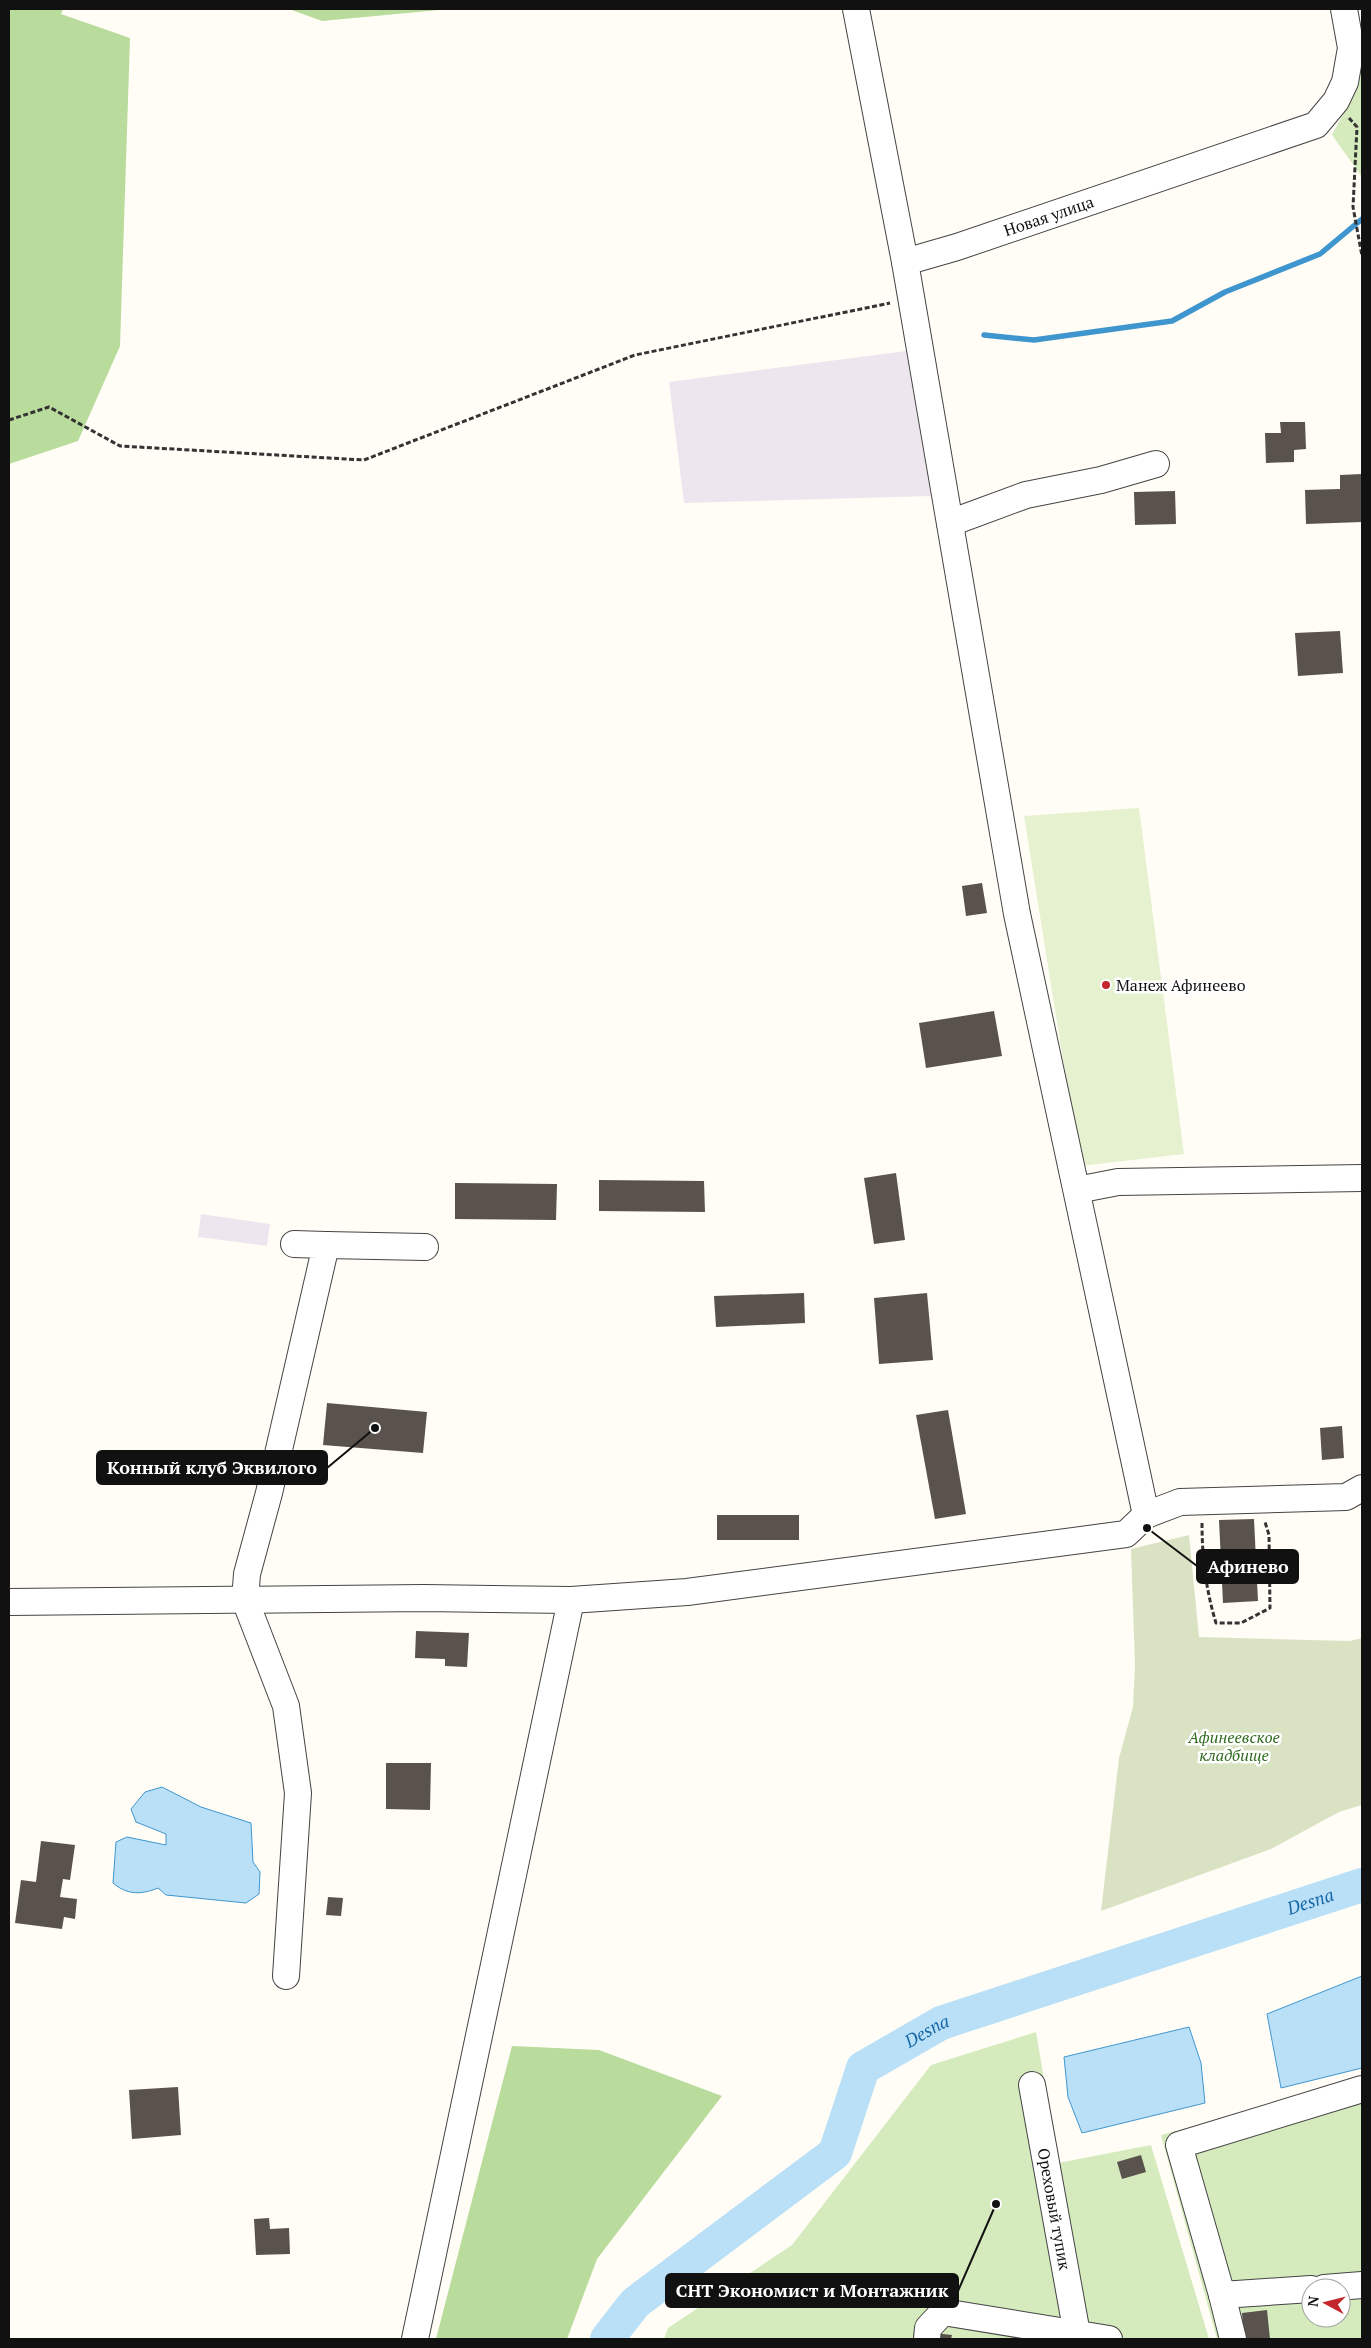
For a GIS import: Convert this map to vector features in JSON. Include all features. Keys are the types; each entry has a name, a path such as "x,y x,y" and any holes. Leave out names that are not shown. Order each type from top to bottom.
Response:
{"street":[{"path":"856,9 905,262 1017,914 1146,1515"},
{"name":"Новая улица","path":"905,262 957,247 1316,125 1336,101 1345,82 1351,48 1344,9"},
{"path":"950,523 1026,495 1101,480 1156,464"},
{"path":"1077,1190 1118,1182 1362,1178"},
{"path":"294,1244 425,1247"},
{"path":"286,1976 298,1793 286,1706 245,1600 247,1574 269,1493 326,1245"},
{"path":"9,1602 424,1598 571,1600 688,1592 1126,1534 1146,1515 1180,1502 1346,1497 1362,1488"},
{"path":"415,2339 571,1600"},
{"name":"Ореховый тупик","path":"1032,2085 1077,2334"},
{"path":"1233,2339 1179,2145 1362,2089"},
{"path":"1222,2295 1301,2290"},
{"path":"927,2339 928,2328 943,2312 1110,2339"}],"path":[{"path":"1336,101 1357,127 1353,207 1362,256"},
{"path":"9,420 49,407 120,446 364,460 635,355 911,299"},
{"path":"1194,1523 1208,1518"},
{"path":"1202,1520 1202,1556 1207,1594 1216,1623 1241,1623 1270,1608 1269,1535 1264,1518"}],"shaded area":[{"path":"906,351 931,496 684,503 669,382"},
{"path":"201,1214 270,1224 267,1246 198,1237"}],"green space":[{"path":"9,9 63,9 61,14 130,38 120,346 78,441 9,464"},
{"path":"289,9 450,9 322,21"},
{"path":"1362,51 1362,177 1332,135 1352,97"},
{"name":"Манеж Афинеево","path":"1139,808 1184,1154 1080,1166 1024,816"},
{"name":"Афинеевское кладбище","path":"1189,1535 1199,1637 1350,1641 1362,1638 1362,1805 1339,1812 1271,1849 1101,1911 1119,1758 1133,1707 1135,1665 1131,1549"},
{"path":"1036,2032 1058,2163 1151,2145 1209,2339 664,2339 668,2328 792,2245 931,2065"},
{"path":"512,2046 599,2050 722,2096 597,2259 567,2339 436,2339"},
{"path":"1362,2082 1362,2339 1217,2339 1161,2135"}],"water":[{"path":"162,1787 201,1807 251,1823 253,1862 260,1872 259,1894 246,1903 166,1895 158,1888 134,1893 124,1890 113,1883 116,1842 127,1837 166,1845 166,1834 136,1822 131,1809 145,1792"},
{"path":"1362,1976 1362,2068 1281,2088 1267,2014"},
{"path":"1189,2027 1201,2063 1205,2103 1082,2133 1068,2097 1064,2057"}],"building":[{"path":"1280,422 1305,422 1306,449 1294,450 1294,462 1266,463 1265,433 1281,433"},
{"path":"1362,474 1362,522 1306,524 1305,490 1340,489 1340,475"},
{"path":"1175,491 1176,524 1135,525 1134,492"},
{"path":"1340,631 1343,673 1298,676 1295,633"},
{"path":"982,883 987,913 966,916 962,886"},
{"path":"994,1011 1002,1056 926,1068 919,1023"},
{"path":"896,1173 905,1240 874,1244 864,1178"},
{"path":"599,1180 704,1181 705,1212 599,1211"},
{"path":"455,1183 557,1184 556,1220 455,1219"},
{"path":"804,1293 805,1323 716,1327 714,1296"},
{"path":"927,1293 933,1360 879,1364 874,1298"},
{"path":"327,1403 427,1412 423,1453 323,1445"},
{"path":"948,1410 966,1514 935,1519 916,1415"},
{"path":"1342,1426 1344,1458 1322,1460 1320,1428"},
{"path":"717,1515 799,1515 799,1540 717,1540"},
{"path":"1254,1519 1258,1601 1223,1603 1219,1520"},
{"path":"416,1631 469,1633 467,1667 445,1666 445,1659 415,1658"},
{"path":"386,1763 431,1763 430,1810 386,1809"},
{"path":"41,1841 75,1845 70,1880 63,1879 60,1897 77,1899 75,1919 64,1917 62,1929 15,1923 21,1880 36,1882"},
{"path":"328,1897 343,1898 341,1916 326,1915"},
{"path":"178,2087 181,2135 132,2139 129,2090"},
{"path":"1141,2155 1146,2172 1122,2179 1117,2162"},
{"path":"269,2218 270,2229 289,2228 290,2254 256,2255 254,2219"},
{"path":"1267,2310 1270,2339 1244,2339 1242,2313"},
{"path":"914,2331 952,2335 951,2339 913,2339"}],"waterway":[{"path":"984,335 1034,340 1172,321 1225,292 1320,254 1362,219"},
{"name":"Desna","path":"607,2339 635,2303 835,2153 863,2068 941,2023 1362,1885"}],"place":[{"name":"Манеж Афинеево","path":"1106,985"},
{"name":"Конный клуб Эквилого","path":"375,1428"},
{"name":"Афинево","path":"1147,1528"},
{"name":"СНТ Экономист и Монтажник","path":"996,2204"}]}
